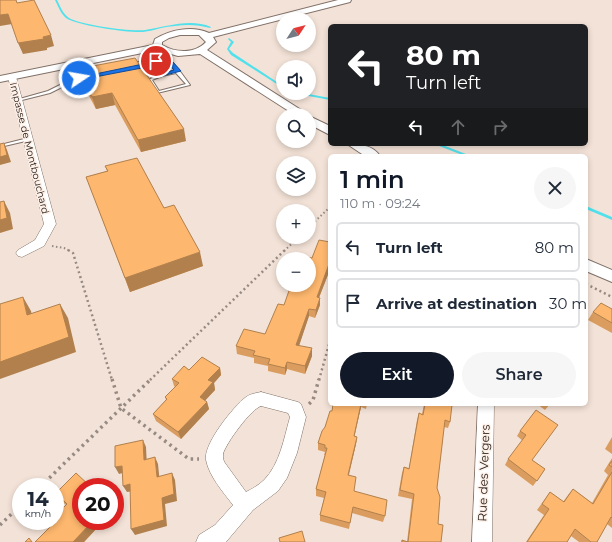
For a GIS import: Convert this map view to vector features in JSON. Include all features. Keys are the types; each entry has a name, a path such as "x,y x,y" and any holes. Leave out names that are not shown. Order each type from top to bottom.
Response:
{"street":[{"path":"158,48 158,41 172,34 189,32 208,36 347,0"},
{"path":"0,79 83,66 158,48 166,52 179,53 200,50 205,48 211,42 208,36"},
{"path":"200,50 293,108"},
{"name":"Impasse de Montbouchard","path":"12,77 50,224 40,243"},
{"path":"316,123 328,130"},
{"path":"356,146 370,154"},
{"path":"22,253 40,243"},
{"path":"588,266 612,276"},
{"path":"206,542 231,523 244,505 269,488 277,480 295,429 298,413 292,407 261,399 253,400 221,439 214,458 218,467 244,505"},
{"name":"Rue des Vergers","path":"482,542 486,406"}],"lane":[{"path":"162,75 153,65 127,66 146,62 166,61 174,65 188,85 158,92 150,80 178,71"},
{"path":"18,100 49,92 75,79 94,75"},
{"path":"0,146 28,139"}],"path":[{"path":"316,220 328,209"},
{"path":"40,243 64,248 73,253 121,408 189,459 214,458"},
{"path":"49,478 292,244"},
{"path":"588,285 612,297"},
{"path":"298,413 313,400 328,348"},
{"path":"0,525 12,514"}],"building":[{"path":"0,0 16,0 17,3 34,0 51,35 43,37 44,39 18,43 8,14 0,15"},
{"path":"135,58 184,129 138,140 112,93 92,97 77,69"},
{"path":"4,143 7,155 0,157 0,144"},
{"path":"137,158 164,208 174,205 200,252 125,278 86,177 108,171 105,166"},
{"path":"4,201 7,218 0,220 0,202"},
{"path":"319,240 328,242 328,267 317,297 320,298 316,310 309,309 296,345 312,348 305,366 287,362 285,368 268,364 270,359 253,355 255,351 236,346 244,329 265,334 278,304 284,305 289,292 316,292 316,252 314,252"},
{"path":"23,297 27,315 60,304 69,337 0,362 0,304"},
{"path":"601,303 612,309 612,323 593,312"},
{"path":"202,357 220,368 208,380 213,382 200,397 207,402 178,432 153,414 167,399 165,397 179,383 172,379 184,366 189,370"},
{"path":"333,406 361,406 354,436 357,437 348,475 356,477 354,491 387,500 385,516 353,507 350,523 320,515 326,492 316,489 327,448 325,448 325,445 318,443 330,411 332,411"},
{"path":"425,406 452,406 450,422 445,420 437,488 440,497 438,524 443,525 441,542 408,542 414,494 400,490 404,467 409,469 419,413 423,415"},
{"path":"536,410 558,425 532,460 545,469 537,481 508,459 526,435 520,431"},
{"path":"143,440 144,460 155,457 157,477 172,473 174,494 162,498 164,520 131,529 130,484 124,486 122,466 115,467 115,446"},
{"path":"612,472 612,518 611,517 597,542 591,542 575,529 567,542 527,542 549,509 542,504 550,492 564,502 573,489 593,504"},
{"path":"76,473 81,478 72,478 72,530 84,530 73,542 35,542 47,530 64,530 64,507 67,504 64,501 64,485"},
{"path":"302,531 305,542 280,542 279,538"},
{"path":"29,538 32,542 25,542"}],"waterway":[{"path":"56,0 62,12 68,18 82,23 104,27 143,31 185,24 210,27"},
{"path":"229,39 233,42 228,49 232,54 276,82"},
{"path":"316,96 328,99"},
{"path":"442,146 464,154"},
{"path":"588,208 612,219"}],"slow traffic":[{"path":"143,65 153,65 162,75 165,74"}],"route":[{"path":"79,78 148,65 153,65 162,75 178,71 170,62 156,61"}]}
